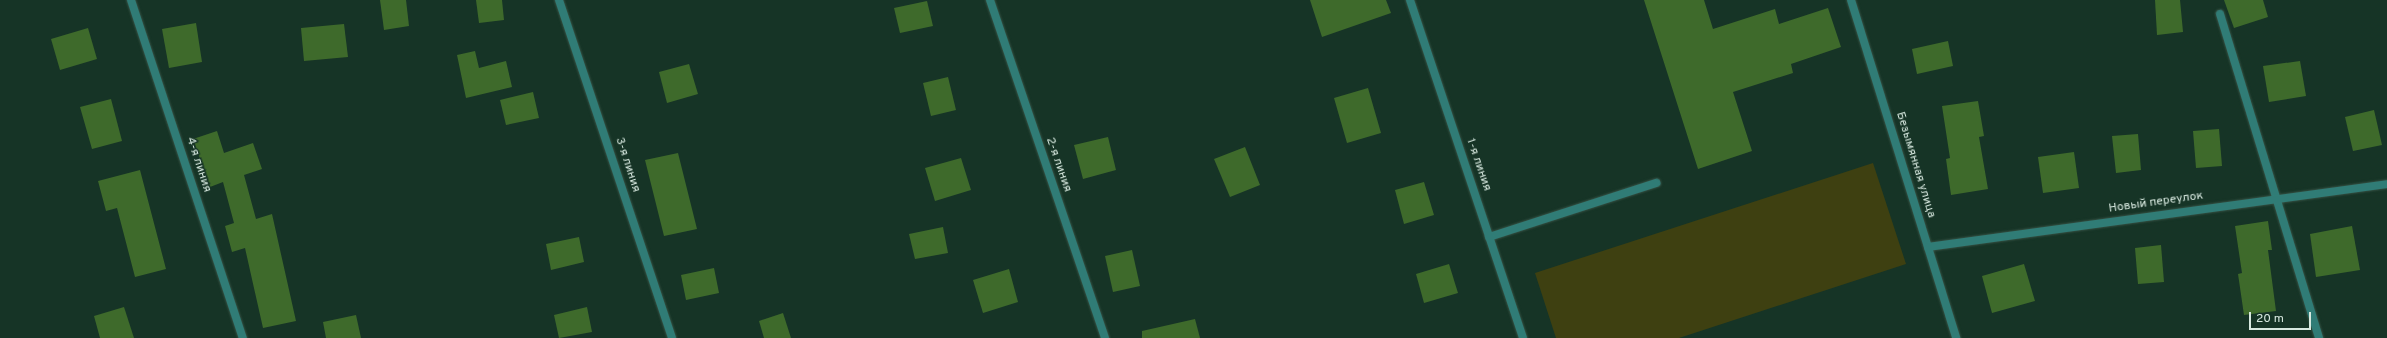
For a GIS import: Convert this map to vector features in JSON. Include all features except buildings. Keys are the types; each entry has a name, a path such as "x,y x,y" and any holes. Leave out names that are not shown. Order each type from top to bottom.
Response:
{"street":[{"name":"4-я линия","path":"131,0 243,338"},
{"name":"3-я линия","path":"559,0 672,338"},
{"name":"2-я линия","path":"990,0 1104,338"},
{"name":"1-я линия","path":"1410,0 1523,338"},
{"name":"Безымянная улица","path":"1851,0 1956,338"},
{"path":"2220,14 2274,199 2318,338"},
{"path":"1489,237 1656,183"},
{"name":"Новый переулок","path":"1928,247 2387,184"}],"shaded area":[{"path":"1873,163 1906,264 1679,338 1556,338 1535,273"}]}
